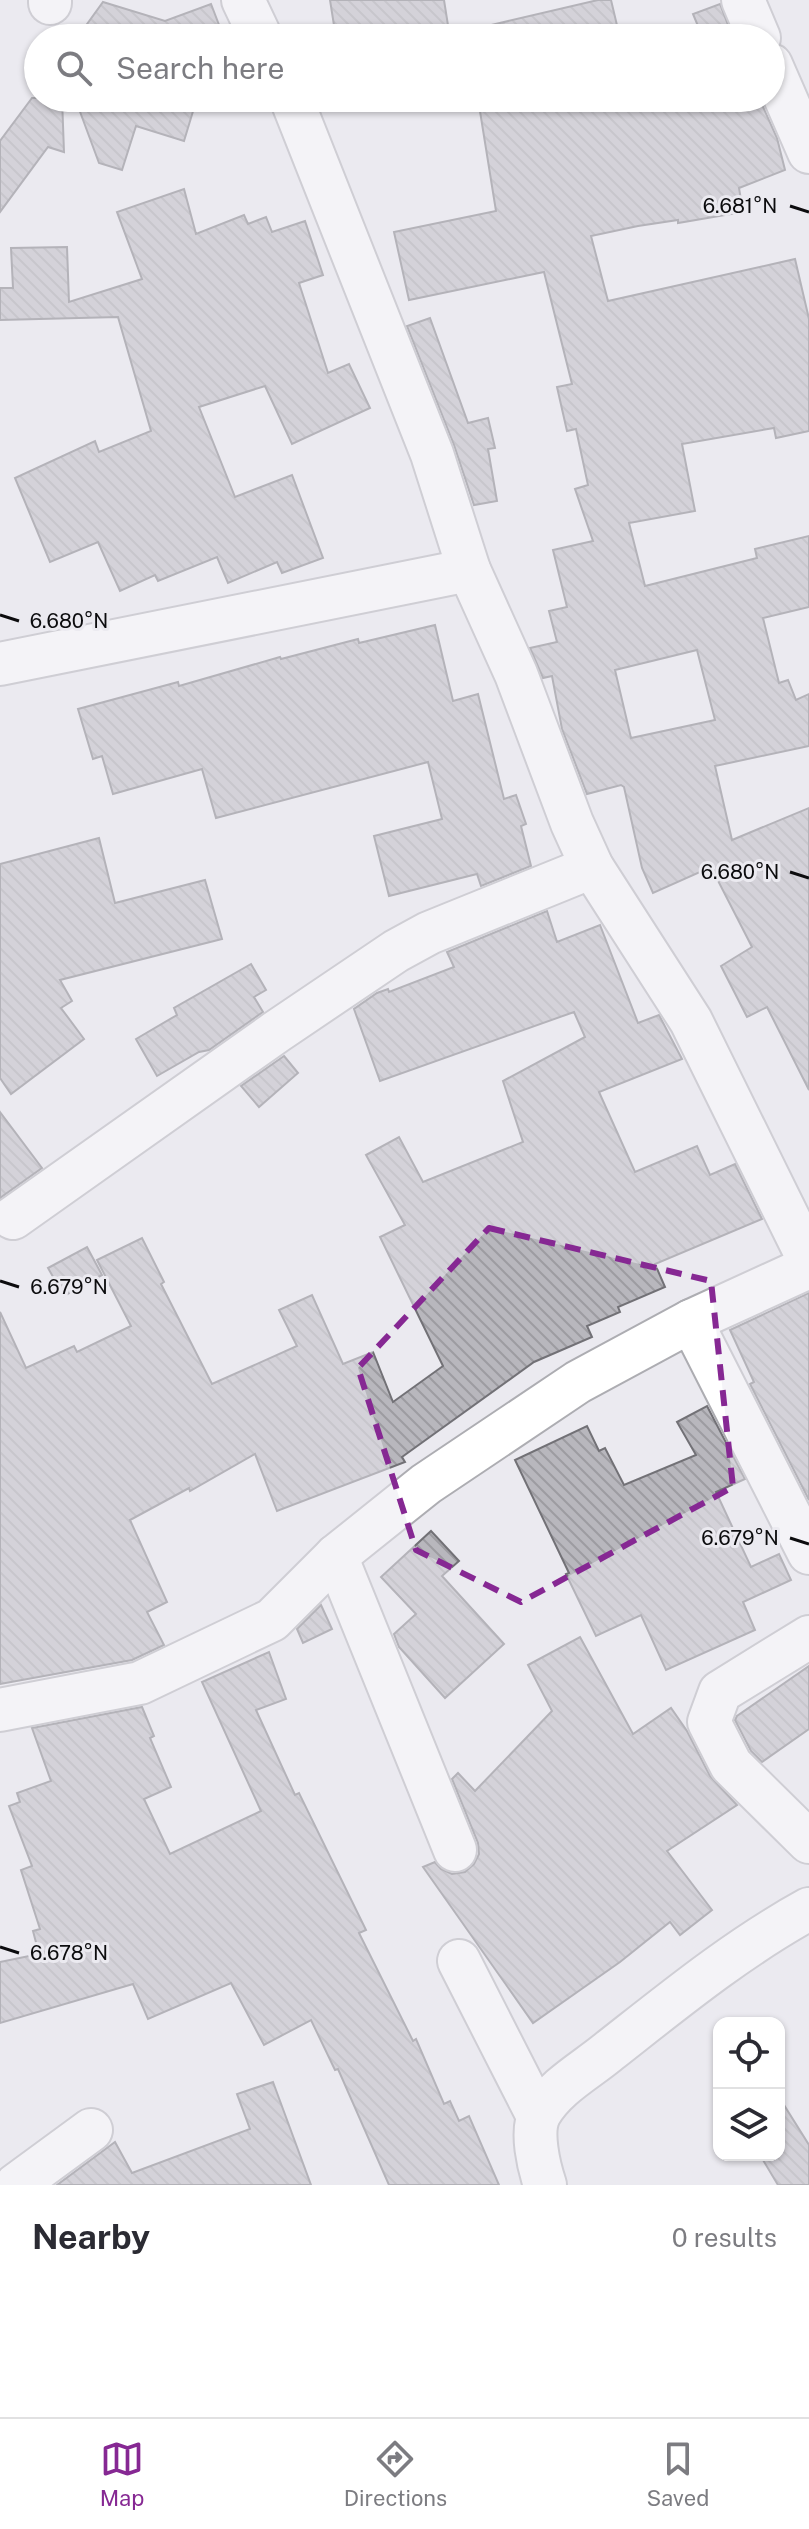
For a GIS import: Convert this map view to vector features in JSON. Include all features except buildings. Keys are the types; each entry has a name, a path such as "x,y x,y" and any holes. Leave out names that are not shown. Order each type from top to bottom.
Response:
{"street":[{"path":"243,0 254,24"},
{"path":"743,0 753,24"},
{"path":"785,97 809,152"},
{"path":"297,112 432,454 469,570 516,674 557,788 592,867 691,1021 809,1260"},
{"path":"0,664 469,570"},
{"path":"13,1218 396,951 429,933 592,867"},
{"path":"0,1710 140,1683 272,1620 336,1556 426,1484 578,1382 691,1321 809,1267"},
{"path":"691,1321 809,1553"},
{"path":"336,1556 455,1850"},
{"path":"809,1637 720,1692 709,1722 731,1765 809,1842"},
{"path":"538,2116 564,2085 709,1973 768,1932 809,1909"},
{"path":"459,1961 538,2116 536,2158 545,2185"},
{"path":"16,2185 91,2130"}],"highlighted area":[{"path":"489,1228 711,1281 733,1487 521,1602 416,1550 358,1368"}]}
